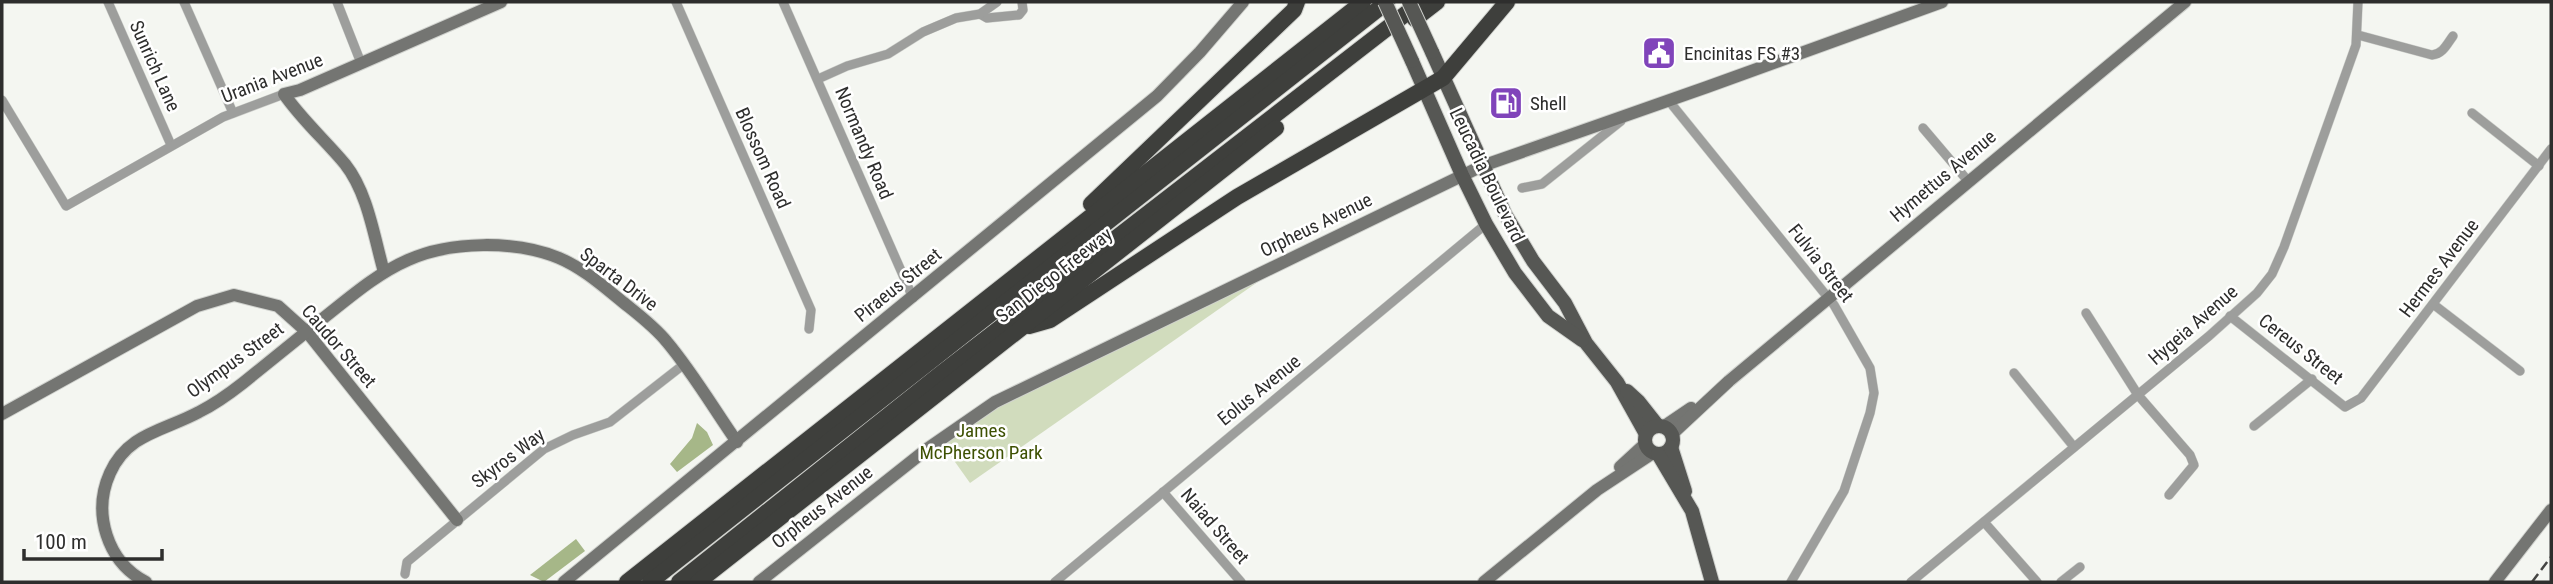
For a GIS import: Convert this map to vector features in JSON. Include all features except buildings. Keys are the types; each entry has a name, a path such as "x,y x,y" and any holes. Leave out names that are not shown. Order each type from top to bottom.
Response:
{"highway":[{"path":"1018,274 1294,10 1297,2"},
{"name":"San Diego Freeway","path":"627,582 1363,2"},
{"path":"650,582 1386,2"},
{"path":"679,582 939,376 1421,2"},
{"name":"San Diego Freeway","path":"698,582 1437,2"},
{"path":"1020,328 1050,320 1237,197 1443,78 1507,2"}],"main road":[{"name":"Leucadia Boulevard","path":"1386,2 1486,224 1515,273 1548,316 1586,343"},
{"name":"Leucadia Boulevard","path":"1409,2 1505,214 1533,261 1565,303 1586,343 1617,382 1639,402 1687,499 1702,541 1712,582"}],"street":[{"name":"Sunrich Lane","path":"108,2 171,145"},
{"path":"184,2 233,113"},
{"path":"337,2 361,63"},
{"name":"Blossom Road","path":"676,2 811,310 809,329"},
{"name":"Normandy Road","path":"783,2 913,298"},
{"path":"818,79 847,66 888,54 923,32 956,18 980,14 996,2"},
{"path":"980,14 987,18 1019,15 1023,10 1023,2"},
{"name":"Piraeus Street","path":"564,582 1157,96 1243,2"},
{"name":"Orpheus Avenue","path":"759,582 932,445 995,402 1482,166 1942,2"},
{"name":"Hymettus Avenue","path":"1484,582 2185,2"},
{"name":"Hygeia Avenue","path":"1911,582 2257,293 2276,265 2339,97 2358,35 2358,2"},
{"name":"Urania Avenue","path":"2,100 66,206 171,145 233,113 284,93 300,90 496,3"},
{"path":"2358,35 2432,55 2438,54 2454,36"},
{"path":"284,93 299,116 346,166 361,192 384,272"},
{"name":"Fulvia Street","path":"1669,101 1829,298 1870,368 1874,393 1870,413 1844,491 1791,582"},
{"path":"2472,113 2539,166"},
{"path":"1522,188 1542,184 1628,115"},
{"path":"1923,128 1968,181"},
{"name":"Hermes Avenue","path":"2351,405 2361,398 2551,149"},
{"name":"Eolus Avenue","path":"1055,582 1486,224"},
{"name":"Sparta Drive","path":"384,272 429,252 471,245 503,246 558,258 580,270 642,318 666,341 737,442"},
{"name":"Olympus Street","path":"146,582 131,574 107,539 101,511 103,491 119,458 138,439 198,413 228,394 384,272"},
{"name":"Caudor Street","path":"2,414 197,306 234,295 278,306 307,332 457,520"},
{"path":"2433,304 2520,371"},
{"path":"2086,313 2138,395 2190,455 2194,466 2169,495"},
{"name":"Cereus Street","path":"2230,316 2346,407 2351,405"},
{"name":"Skyros Way","path":"405,575 407,562 544,449 610,422 683,365"},
{"path":"2014,373 2074,447"},
{"path":"2254,426 2312,379"},
{"name":"Naiad Street","path":"1163,492 1241,582"},
{"path":"2495,582 2551,510"},
{"path":"1984,522 2038,582"},
{"path":"2061,582 2080,567"}],"green space":[{"name":"James McPherson Park","path":"1299,253 970,483 938,438 950,428"}],"shaded area":[{"path":"697,423 707,432 713,445 677,472 670,464 692,438"},
{"path":"576,539 585,551 544,582 530,575"}],"railway":[{"path":"2532,582 2551,557"}],"place":[{"name":"Encinitas FS #3","path":"1659,53"},
{"name":"Shell","path":"1506,103"}]}
